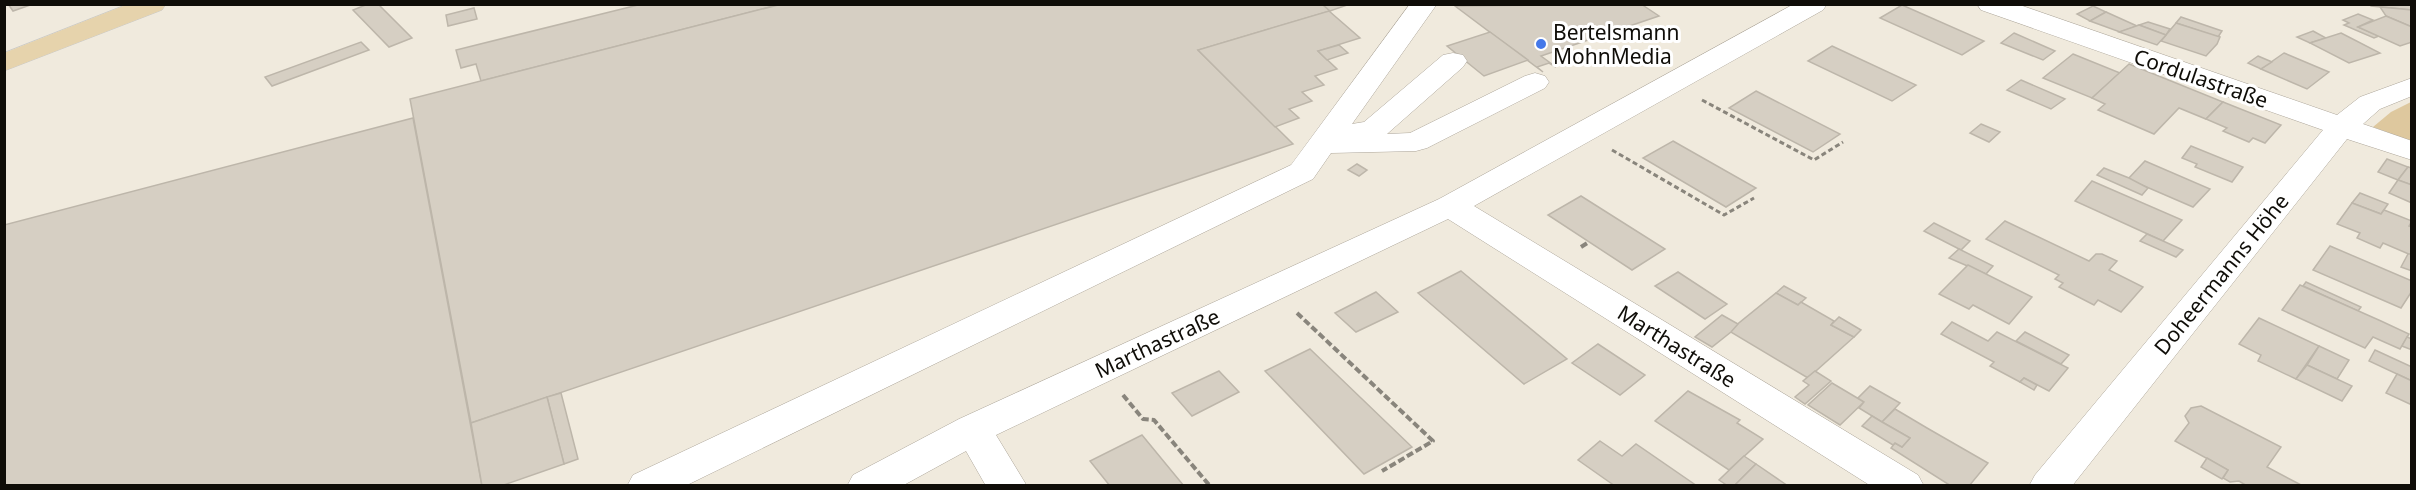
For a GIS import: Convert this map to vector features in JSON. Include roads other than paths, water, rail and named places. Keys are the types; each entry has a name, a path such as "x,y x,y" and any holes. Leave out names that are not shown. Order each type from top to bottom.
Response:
{"main road":[{"path":"4,63 153,4"}],"street":[{"path":"647,486 1302,172 1424,4"},
{"name":"Marthastraße","path":"867,486 973,429 1450,206 1814,4"},
{"name":"Cordulastraße","path":"1990,4 2412,152"},
{"path":"1325,140 1373,130 1453,61"},
{"path":"1325,140 1416,142 1536,82"},
{"name":"Doheermanns Höhe","path":"2049,486 2341,127 2370,103 2412,86"},
{"name":"Marthastraße","path":"1450,206 1904,486"},
{"path":"973,429 1006,486"}],"place":[{"name":"Bertelsmann MohnMedia","path":"1541,44"}]}
